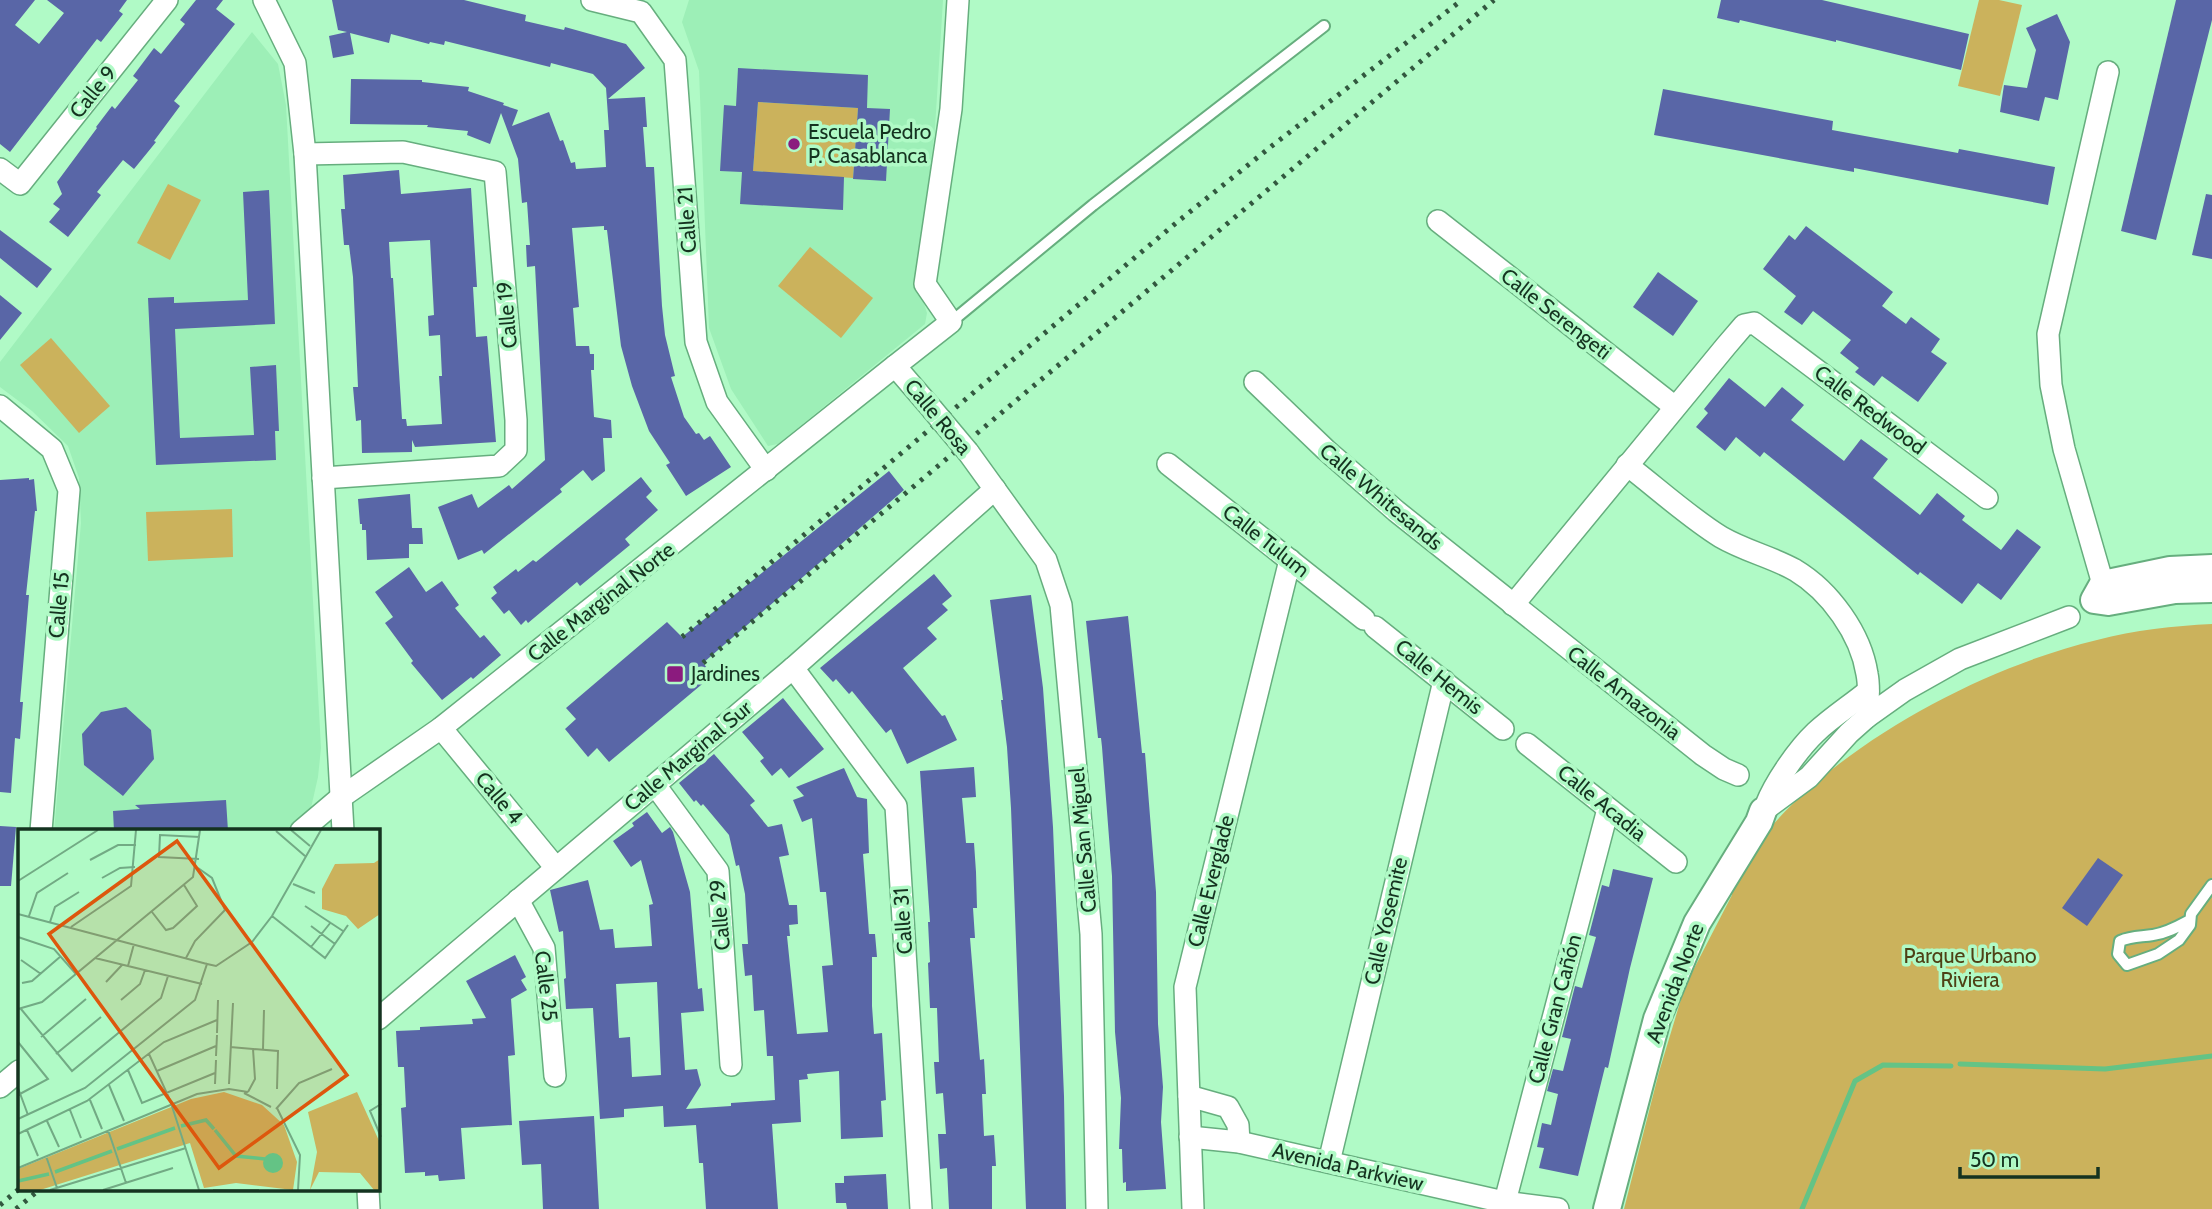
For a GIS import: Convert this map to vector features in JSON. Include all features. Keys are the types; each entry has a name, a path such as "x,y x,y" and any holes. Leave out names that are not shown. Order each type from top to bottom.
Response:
{"street":[{"name":"Calle 9","path":"0,169 20,184 167,0"},
{"path":"264,0 295,63 305,154 343,829"},
{"name":"Calle 21","path":"592,0 641,12 675,61 696,342 718,401 766,470"},
{"path":"951,322 925,284 951,109 958,0"},
{"path":"2102,595 2064,449 2051,385 2048,334 2108,72"},
{"name":"Calle 19","path":"305,154 402,152 495,172 516,420 516,450 499,466 323,478"},
{"name":"Calle Serengeti","path":"1438,221 1675,407"},
{"name":"Calle Rosa","path":"951,322 895,366 968,452 995,489"},
{"name":"Calle Redwood","path":"1675,407 1744,325 1754,323 1987,498"},
{"name":"Calle Marginal Norte","path":"303,829 340,798 441,729 895,366"},
{"name":"Calle Whitesands","path":"1255,382 1359,480 1513,605"},
{"name":"Calle 15","path":"0,406 52,449 69,490 41,829"},
{"path":"1513,605 1675,407"},
{"name":"Calle Tulum","path":"1168,464 1370,623"},
{"path":"1628,464 1715,533 1732,544 1796,571 1819,589 1841,615 1857,641 1867,673 1867,717"},
{"name":"Calle Marginal Sur","path":"380,1017 793,668 995,489"},
{"name":"Calle San Miguel","path":"995,489 1046,560 1061,605 1091,934 1097,1209"},
{"name":"Calle Everglade","path":"1193,1209 1185,987 1290,560"},
{"path":"2102,595 2170,570 2212,568"},
{"path":"2102,595 2212,589"},
{"name":"Calle Amazonia","path":"1513,605 1703,755 1738,775"},
{"path":"1763,811 1809,776 1867,717 1905,690 1960,659 2069,617"},
{"name":"Calle Hemis","path":"1370,623 1503,729"},
{"name":"Calle 31","path":"793,668 896,806 921,1209"},
{"name":"Calle Yosemite","path":"1329,1162 1444,681"},
{"path":"1763,811 1770,794 1815,733 1868,691"},
{"name":"Calle 4","path":"441,729 556,868"},
{"name":"Calle Acadia","path":"1527,744 1676,863"},
{"name":"Calle 29","path":"654,785 718,871 731,1065"},
{"name":"Calle Gran Cañón","path":"1508,1207 1608,808"},
{"name":"Avenida Norte","path":"1607,1209 1657,1019 1697,923 1759,822 1763,811"},
{"name":"Calle 25","path":"518,900 544,948 555,1076"},
{"path":"0,1087 18,1072"},
{"path":"1189,1096 1228,1107 1238,1125 1239,1142"},
{"name":"Avenida Parkview","path":"1191,1137 1239,1142 1508,1207 1558,1209"}],"lane":[{"path":"951,322 1093,205 1324,26"},
{"path":"2190,920 2174,929 2154,935 2132,936 2120,941 2118,954 2127,965 2158,954 2179,940 2190,925 2191,914 2212,885"}],"shaded area":[{"path":"689,0 943,0 935,128 917,282 927,313 925,324 778,444 768,446 731,389 709,328 699,71 682,22"},
{"path":"252,32 278,64 286,105 321,748 311,808 286,829 54,829 81,523 79,478 68,446 32,411 0,387 0,362"}],"green space":[{"path":"1979,0 1999,0 2022,5 2000,96 1958,86"},
{"path":"758,102 858,108 853,178 753,171"},
{"path":"168,184 201,200 170,260 137,243"},
{"path":"810,247 873,298 841,338 778,286"},
{"path":"51,338 110,406 79,433 20,365"},
{"path":"232,509 233,557 148,561 146,512"},
{"name":"Parque Urbano Riviera","path":"2212,624 2212,1209 1624,1209 1659,1072 1685,986 1732,895 1732,883 1740,866 1770,828 1801,796 1837,765 1877,737 1964,688 2009,668 2054,652 2111,637 2154,629"}],"building":[{"path":"0,0 35,0 15,25 39,44 64,13 47,0 127,0 119,11 123,14 101,42 97,39 10,152 0,144"},
{"path":"196,0 223,0 216,9 235,24 174,101 180,106 154,141 156,142 134,169 123,160 97,192 101,195 68,237 49,222 60,209 53,204 62,194 57,182 112,106 115,109 138,80 133,76 154,48 161,54 185,24 180,20"},
{"path":"332,0 464,0 526,15 525,21 564,30 565,27 626,44 645,68 608,99 645,97 647,127 643,127 646,167 654,167 662,306 665,335 675,376 671,377 684,417 704,440 710,436 731,467 686,496 666,465 670,463 649,431 632,386 621,346 607,230 604,230 604,226 572,228 579,307 573,308 576,346 589,346 590,354 594,354 594,370 591,370 594,417 611,420 612,438 603,438 605,471 592,481 583,470 560,489 562,492 484,554 482,550 458,560 438,507 472,494 478,508 509,485 512,489 545,460 535,266 527,267 526,245 530,245 527,202 522,203 518,159 501,113 490,144 467,135 468,131 427,127 428,125 350,124 351,79 422,80 469,87 468,91 518,110 512,126 549,112 560,141 563,140 571,163 575,162 576,169 606,167 604,130 609,130 606,88 593,74 551,63 550,67 445,41 444,45 429,44 391,34 389,43 350,33 354,54 333,58 329,36 347,32 338,30"},
{"path":"1721,0 1822,0 1969,34 1961,70 1836,40 1740,20 1739,23 1717,18"},
{"path":"2176,0 2212,0 2212,20 2156,240 2121,231"},
{"path":"2057,14 2070,42 2058,100 2045,97 2039,121 2000,112 2004,85 2027,88 2036,50 2026,28"},
{"path":"738,68 868,75 867,108 890,109 886,181 853,179 858,108 758,102 753,171 844,177 843,210 740,204 742,172 720,171 724,105 736,106"},
{"path":"1663,89 1833,121 1832,130 2055,167 2048,205 1854,168 1854,172 1654,135"},
{"path":"399,170 401,194 471,188 477,287 473,287 476,337 487,336 496,442 415,447 412,440 412,452 362,453 361,420 356,421 353,387 358,387 353,277 349,245 344,245 341,209 345,209 343,175","holes":["430,240 434,315 428,316 429,336 440,335 442,424 407,426 406,419 402,419 389,242"]},
{"path":"269,190 275,324 175,329 180,438 254,435 250,367 276,365 279,431 275,431 276,460 156,465 148,298 174,297 174,303 248,300 243,192"},
{"path":"2206,194 2212,195 2212,259 2192,255"},
{"path":"1806,226 1893,292 1882,306 1906,324 1911,317 1940,339 1931,352 1947,363 1918,402 1882,376 1874,386 1855,372 1859,368 1840,353 1851,340 1813,311 1802,325 1784,312 1796,296 1763,269 1789,235 1795,240"},
{"path":"0,230 52,269 37,288 0,258"},
{"path":"1658,272 1698,301 1673,336 1633,307"},
{"path":"0,295 22,313 0,340"},
{"path":"1729,378 1765,407 1782,387 1804,405 1791,420 1844,461 1861,439 1888,459 1873,478 1920,515 1937,493 1965,516 1962,520 2001,550 2017,529 2041,547 2001,600 1978,583 1962,604 1920,572 1918,575 1764,452 1760,457 1736,437 1725,451 1696,427 1708,413 1704,409"},
{"path":"889,471 904,490 703,663 713,675 609,762 597,748 588,757 565,729 576,719 566,708 667,622 682,637"},
{"path":"641,477 652,491 646,497 658,510 625,539 630,545 580,586 577,582 528,623 526,620 521,625 509,610 504,614 491,598 497,593 493,587 516,569 518,572 533,560 536,562"},
{"path":"34,479 37,511 26,595 29,595 20,702 23,702 20,739 15,738 11,793 0,792 0,480"},
{"path":"410,494 412,528 422,528 423,544 409,544 409,558 367,560 366,530 362,530 360,524 358,499"},
{"path":"409,567 426,592 442,581 459,605 455,608 480,638 484,635 501,655 473,679 471,677 442,700 411,663 413,661 385,623 393,617 375,592"},
{"path":"934,574 952,596 942,604 948,610 927,628 937,639 903,668 942,716 945,715 957,740 907,764 891,729 886,733 852,691 849,694 836,679 833,682 820,668"},
{"path":"1031,595 1043,688 1053,827 1066,1209 1026,1209 1011,808 1003,700 990,600"},
{"path":"1128,616 1142,753 1145,753 1156,892 1158,1024 1163,1087 1161,1122 1166,1189 1126,1191 1126,1182 1123,1183 1122,1149 1119,1149 1121,1098 1115,1032 1112,876 1102,747 1101,738 1098,738 1086,621"},
{"path":"783,698 824,749 789,778 781,768 772,776 760,761 764,758 742,732"},
{"path":"126,707 151,730 154,759 123,796 84,765 82,734 101,712"},
{"path":"714,754 755,801 750,805 768,827 782,824 789,855 779,857 789,905 797,905 798,924 789,925 790,936 787,936 797,1034 828,1032 822,966 833,965 826,892 820,892 812,818 802,822 793,800 804,796 796,787 844,768 857,797 867,799 869,853 863,854 869,934 875,934 877,957 872,957 872,1006 874,1034 882,1033 886,1100 881,1101 883,1137 841,1139 839,1071 807,1074 808,1079 799,1080 801,1122 772,1124 778,1209 706,1209 703,1163 699,1163 696,1125 664,1127 663,1106 624,1109 624,1117 600,1119 593,1008 566,1009 563,931 559,932 550,890 588,880 600,930 613,929 615,948 652,946 649,905 653,904 641,860 631,867 613,841 634,826 632,823 647,812 662,833 670,827 673,832 690,892 698,989 702,988 704,1011 681,1013 685,1070 697,1069 701,1085 686,1109 775,1100 773,1056 767,1056 764,1010 754,1011 752,975 745,976 742,944 748,944 745,894 739,865 736,866 729,835 703,804 701,806 696,800 694,802 679,783","holes":["657,982 661,1075 632,1077 630,1037 619,1038 616,984"]},
{"path":"974,767 976,797 962,798 966,843 974,843 976,872 977,908 973,908 975,938 970,938 980,1060 984,1059 984,1136 994,1135 996,1166 992,1166 992,1209 949,1209 947,1168 940,1169 938,1134 946,1134 943,1093 936,1094 934,1062 939,1062 937,1008 930,1008 930,922 920,771"},
{"path":"226,800 228,829 114,829 113,811 140,809 135,805"},
{"path":"0,826 16,827 11,886 0,886"},
{"path":"2098,858 2123,875 2087,926 2062,908"},
{"path":"1613,869 1653,878 1608,1068 1605,1067 1578,1176 1539,1168 1544,1148 1537,1147 1542,1123 1551,1125 1558,1094 1547,1091 1553,1069 1563,1071 1571,1039 1562,1037 1575,986 1582,988 1596,937 1589,935 1602,885 1609,887"},
{"path":"515,955 526,977 521,980 527,990 511,999 515,1055 508,1056 512,1125 461,1128 465,1179 439,1181 438,1175 425,1176 425,1172 405,1173 401,1108 406,1107 404,1067 398,1067 396,1031 473,1024 472,1019 486,1018 466,981"},
{"path":"594,1116 599,1209 543,1209 541,1164 522,1165 519,1121"},
{"path":"886,1174 888,1209 847,1209 846,1203 836,1203 835,1183 844,1183 844,1176"}],"waterway":[{"path":"1960,1064 2105,1069 2212,1056"},
{"path":"1802,1209 1855,1081 1883,1065 1951,1066"}],"railway":[{"path":"682,637 1176,223 1462,0"},
{"path":"703,663 1494,0"},
{"path":"0,1205 18,1190"},
{"path":"16,1209 37,1192"}],"place":[{"name":"Escuela Pedro P. Casablanca","path":"794,144"},
{"name":"Jardines","path":"675,674"}]}
